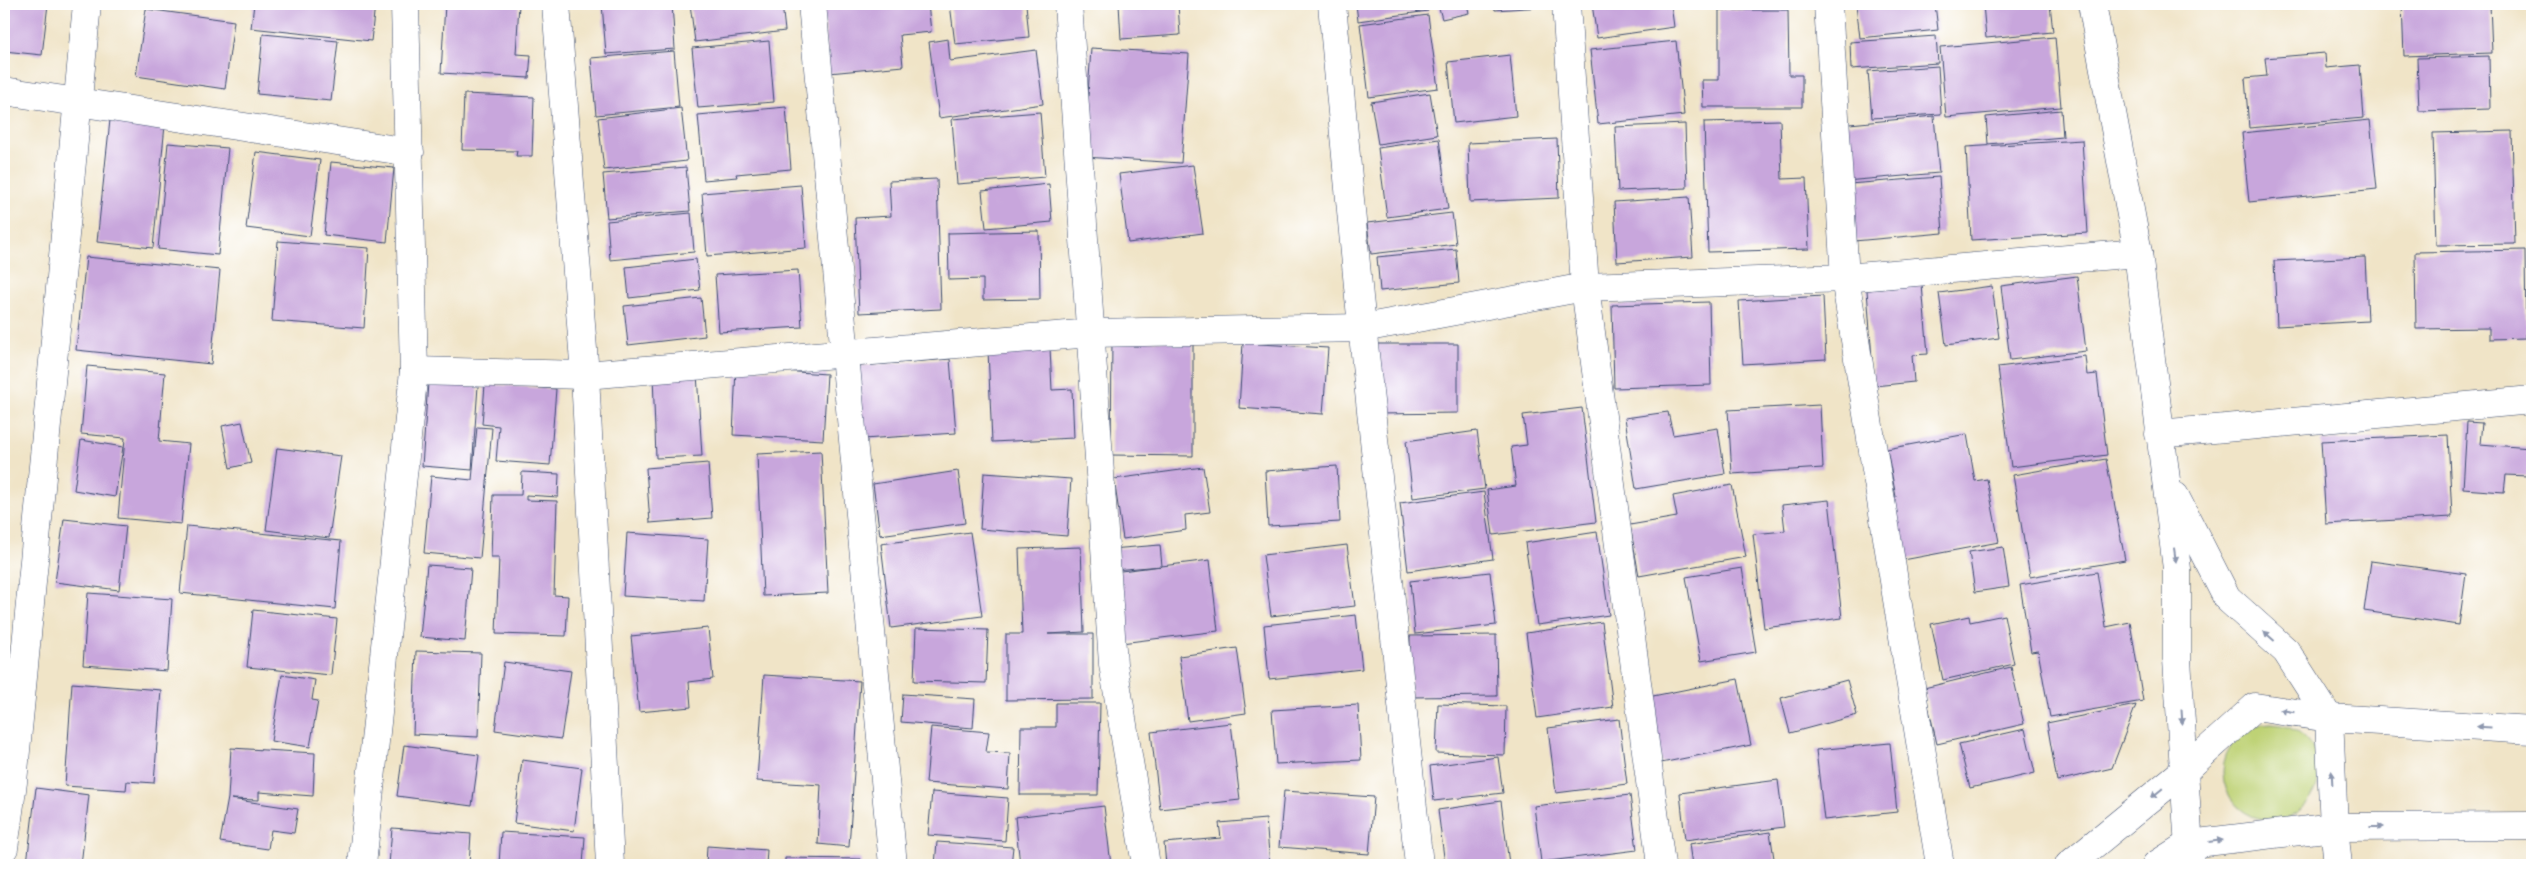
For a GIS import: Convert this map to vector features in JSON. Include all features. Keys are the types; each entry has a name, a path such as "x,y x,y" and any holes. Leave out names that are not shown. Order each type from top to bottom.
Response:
{"street":[{"path":"4,848 8,781 87,4"},
{"path":"362,865 414,371 405,4"},
{"path":"556,4 585,375 610,865"},
{"path":"812,4 893,865"},
{"path":"1068,4 1113,664 1146,865"},
{"path":"1332,4 1362,328 1419,865"},
{"path":"1566,4 1585,287 1661,865"},
{"path":"1828,4 1845,278 1940,865"},
{"path":"2092,4 2138,253 2163,472 2177,569 2177,659 2190,854"},
{"path":"4,91 410,152"},
{"path":"414,371 585,375 1091,333 1362,328 1585,287 1845,278 2138,253"},
{"path":"2159,434 2532,400"},
{"path":"2163,472 2200,549 2228,598 2286,651 2329,718 2334,827 2338,865"},
{"path":"2069,865 2185,770 2255,706 2329,718 2532,730"},
{"path":"2156,865 2190,854 2334,827 2532,826"}],"green space":[{"path":"2271,724 2289,728 2305,738 2315,754 2319,772 2315,790 2305,806 2289,816 2271,820 2253,816 2237,806 2227,790 2223,772 2227,754 2237,738 2253,728"}],"building":[{"path":"4,4 48,4 42,55 4,51"},
{"path":"254,4 375,4 371,41 251,28"},
{"path":"445,4 519,4 516,54 531,55 529,78 441,73"},
{"path":"602,4 672,4 675,49 606,54"},
{"path":"690,4 782,4 785,31 695,42"},
{"path":"823,4 928,4 931,32 900,35 903,66 829,73"},
{"path":"950,4 1026,4 1029,37 955,44"},
{"path":"1119,4 1178,4 1180,35 1121,39"},
{"path":"1356,4 1427,4 1428,11 1358,21"},
{"path":"1438,4 1467,4 1469,13 1442,19"},
{"path":"1494,4 1541,4 1542,7 1495,10"},
{"path":"1592,4 1671,4 1674,27 1597,38"},
{"path":"1856,4 1935,4 1938,30 1860,38"},
{"path":"1983,4 2050,4 2053,32 1986,38"},
{"path":"2402,4 2490,4 2492,53 2404,56"},
{"path":"146,9 234,21 225,89 136,76"},
{"path":"1719,10 1788,10 1789,75 1802,75 1802,107 1703,107 1702,80 1719,80"},
{"path":"1428,15 1438,88 1369,97 1360,24"},
{"path":"263,34 338,41 331,101 257,94"},
{"path":"1936,36 1938,63 1851,69 1850,42"},
{"path":"2055,37 2061,107 1946,117 1940,47"},
{"path":"948,39 950,61 1036,50 1043,104 939,118 929,42"},
{"path":"769,41 774,102 698,108 692,48"},
{"path":"1676,41 1684,115 1598,124 1590,50"},
{"path":"1091,48 1189,54 1181,163 1084,157"},
{"path":"674,51 679,107 596,115 591,58"},
{"path":"2325,53 2326,68 2360,65 2364,118 2249,128 2245,78 2267,76 2265,58"},
{"path":"1510,55 1516,116 1454,123 1448,62"},
{"path":"2489,56 2490,109 2419,111 2417,58"},
{"path":"1938,66 1941,114 1872,118 1868,71"},
{"path":"1430,93 1437,135 1378,144 1371,102"},
{"path":"464,94 534,97 532,156 516,156 517,151 462,150"},
{"path":"786,107 791,169 736,174 737,177 704,180 698,115"},
{"path":"681,108 687,161 604,170 598,118"},
{"path":"2061,110 2063,137 1988,144 1986,117"},
{"path":"1040,112 1045,177 957,184 952,119"},
{"path":"1934,116 1939,173 1845,181 1839,125"},
{"path":"110,120 165,125 153,248 97,242"},
{"path":"1780,120 1782,179 1806,178 1809,249 1708,252 1704,122"},
{"path":"2370,120 2377,189 2249,202 2242,133"},
{"path":"1685,124 1687,188 1618,191 1615,127"},
{"path":"2512,131 2515,244 2436,245 2433,133"},
{"path":"1439,139 1448,209 1387,217 1378,148"},
{"path":"1557,139 1559,198 1470,202 1468,143"},
{"path":"2082,140 2088,233 1971,240 1966,147"},
{"path":"168,143 228,148 218,255 158,249"},
{"path":"256,152 320,160 310,236 246,228"},
{"path":"331,162 394,168 387,242 324,235"},
{"path":"1193,165 1203,233 1128,243 1119,174"},
{"path":"686,167 690,211 607,218 603,174"},
{"path":"1939,177 1943,233 1854,241 1849,184"},
{"path":"937,179 941,309 859,313 855,218 891,216 889,181"},
{"path":"1049,184 1052,222 986,228 982,191"},
{"path":"801,185 806,248 707,256 702,193"},
{"path":"1689,197 1693,257 1617,262 1614,202"},
{"path":"691,213 694,252 610,260 607,221"},
{"path":"1452,213 1456,244 1371,254 1367,223"},
{"path":"1039,231 1040,299 983,300 983,279 949,280 948,233"},
{"path":"278,241 369,248 364,328 272,321"},
{"path":"1456,249 1459,283 1380,291 1377,257"},
{"path":"2525,250 2526,338 2489,339 2489,328 2416,329 2415,252"},
{"path":"86,257 220,270 211,364 76,350"},
{"path":"2365,257 2368,321 2277,326 2274,261"},
{"path":"696,259 700,290 629,298 626,267"},
{"path":"798,270 802,327 719,332 715,275"},
{"path":"2077,276 2086,351 2010,360 2001,286"},
{"path":"1922,285 1928,354 1912,355 1914,382 1874,386 1867,290"},
{"path":"1992,286 1999,338 1946,345 1939,293"},
{"path":"1823,296 1826,359 1743,364 1739,301"},
{"path":"701,298 705,336 628,345 624,306"},
{"path":"1709,302 1711,385 1614,388 1612,305"},
{"path":"1112,340 1193,341 1193,456 1111,455"},
{"path":"1243,343 1328,348 1323,414 1239,408"},
{"path":"1377,344 1458,344 1458,413 1378,414"},
{"path":"1050,348 1052,390 1072,389 1074,438 992,442 988,350"},
{"path":"2085,356 2087,375 2097,374 2107,455 2011,467 1998,367"},
{"path":"950,359 956,433 863,439 858,366"},
{"path":"87,366 165,373 159,441 189,444 181,524 118,518 125,438 81,434"},
{"path":"736,368 827,374 823,440 733,435"},
{"path":"697,373 702,456 656,458 653,375"},
{"path":"428,383 478,386 472,470 422,466"},
{"path":"485,384 556,389 550,465 496,461 499,426 482,424"},
{"path":"1820,405 1823,468 1732,474 1728,410"},
{"path":"1582,408 1596,522 1493,535 1487,490 1516,486 1511,447 1527,445 1523,415"},
{"path":"1668,412 1673,435 1718,428 1725,474 1636,489 1625,418"},
{"path":"242,422 251,463 230,468 222,426"},
{"path":"2467,422 2482,423 2480,444 2530,448 2527,476 2506,475 2504,492 2463,489"},
{"path":"477,427 492,428 480,558 424,553 431,476 472,480"},
{"path":"1477,431 1485,489 1413,498 1406,441"},
{"path":"1967,434 1975,481 1987,479 1999,542 1898,561 1887,499 1896,497 1887,449"},
{"path":"2448,435 2452,517 2326,524 2321,441"},
{"path":"81,440 123,447 115,497 74,490"},
{"path":"277,448 341,456 329,538 266,530"},
{"path":"821,451 828,593 763,596 757,454"},
{"path":"2106,459 2125,560 2030,577 2013,475"},
{"path":"708,463 712,518 650,523 646,468"},
{"path":"1337,466 1340,522 1268,526 1265,471"},
{"path":"1203,467 1210,512 1185,515 1186,530 1123,539 1114,479"},
{"path":"958,471 965,523 880,535 873,484"},
{"path":"522,472 559,474 558,497 526,495 526,500 557,501 554,595 568,596 566,636 496,634 499,557 491,557 493,495 521,495"},
{"path":"984,473 1071,479 1067,536 980,529"},
{"path":"1732,485 1746,557 1639,576 1630,525 1677,517 1673,496"},
{"path":"1484,492 1493,559 1408,571 1400,503"},
{"path":"1829,500 1842,618 1764,628 1753,534 1785,531 1782,505"},
{"path":"64,519 126,526 119,590 55,582"},
{"path":"187,526 341,541 335,609 180,593"},
{"path":"970,532 982,616 891,628 881,544"},
{"path":"1597,532 1609,615 1537,625 1525,543"},
{"path":"627,533 708,539 704,601 623,596"},
{"path":"1160,545 1162,566 1113,570 1111,549"},
{"path":"1347,545 1355,606 1271,616 1263,555"},
{"path":"1081,547 1084,632 1048,634 1093,634 1093,699 1006,700 1006,634 1022,634 1019,549"},
{"path":"2003,547 2009,587 1975,592 1969,552"},
{"path":"1210,560 1218,631 1121,643 1113,572"},
{"path":"2371,561 2466,574 2459,625 2364,611"},
{"path":"427,565 471,568 465,641 420,637"},
{"path":"1742,568 1756,652 1701,661 1686,577"},
{"path":"1490,572 1496,625 1415,634 1410,581"},
{"path":"2097,572 2106,627 2130,622 2143,701 2050,717 2038,651 2031,652 2020,585"},
{"path":"88,593 172,599 167,671 83,665"},
{"path":"253,610 337,619 331,675 247,667"},
{"path":"1356,615 1362,669 1269,679 1264,625"},
{"path":"2004,615 2014,664 1943,680 1931,624 1969,616 1970,622"},
{"path":"1602,622 1613,707 1537,718 1526,633"},
{"path":"708,628 713,679 689,682 691,707 639,712 631,636"},
{"path":"916,628 988,630 986,683 914,681"},
{"path":"1496,635 1497,696 1411,697 1410,636"},
{"path":"1237,648 1246,713 1188,721 1179,656"},
{"path":"416,651 481,653 478,737 413,734"},
{"path":"504,662 571,671 561,739 495,730"},
{"path":"2011,667 2024,724 1937,744 1924,688"},
{"path":"282,675 315,680 312,700 318,701 310,747 271,741"},
{"path":"764,675 860,681 849,847 818,844 821,785 757,781"},
{"path":"1738,679 1751,745 1661,763 1648,697"},
{"path":"1847,680 1857,715 1790,733 1781,698"},
{"path":"72,683 161,690 154,783 127,781 126,790 65,786"},
{"path":"903,694 975,699 973,728 901,722"},
{"path":"1056,703 1100,703 1098,795 1020,795 1021,727 1056,727"},
{"path":"1438,704 1506,706 1505,755 1436,753"},
{"path":"1358,705 1361,760 1276,764 1272,710"},
{"path":"2136,705 2112,768 2057,781 2047,723"},
{"path":"1619,719 1627,784 1556,793 1548,728"},
{"path":"1231,723 1240,800 1160,809 1151,732"},
{"path":"931,727 989,732 986,752 1010,753 1008,789 926,783"},
{"path":"2025,729 2035,773 1970,788 1959,744"},
{"path":"1890,743 1897,812 1824,820 1816,750"},
{"path":"404,745 479,755 472,806 397,796"},
{"path":"231,748 315,753 313,796 259,792 259,800 231,799 298,809 294,833 271,830 268,849 220,842 228,798"},
{"path":"1498,757 1503,793 1434,801 1430,766"},
{"path":"522,760 582,768 574,831 514,823"},
{"path":"1778,780 1784,827 1685,840 1680,793"},
{"path":"36,788 89,795 81,865 27,863"},
{"path":"1284,791 1374,797 1369,854 1279,847"},
{"path":"932,792 1008,798 1005,841 928,835"},
{"path":"1630,795 1637,850 1541,862 1534,806"},
{"path":"1501,801 1509,864 1445,865 1438,810"},
{"path":"1104,806 1111,865 1020,865 1015,817"},
{"path":"1266,819 1270,865 1166,865 1164,843 1221,838 1219,823"},
{"path":"392,828 471,834 469,865 389,865"},
{"path":"501,832 585,837 583,865 499,865"},
{"path":"1770,832 1775,865 1692,865 1689,844"},
{"path":"937,842 1013,847 1011,865 935,865"},
{"path":"707,846 767,850 766,865 706,865"},
{"path":"785,858 861,859 861,865 785,865"}]}
